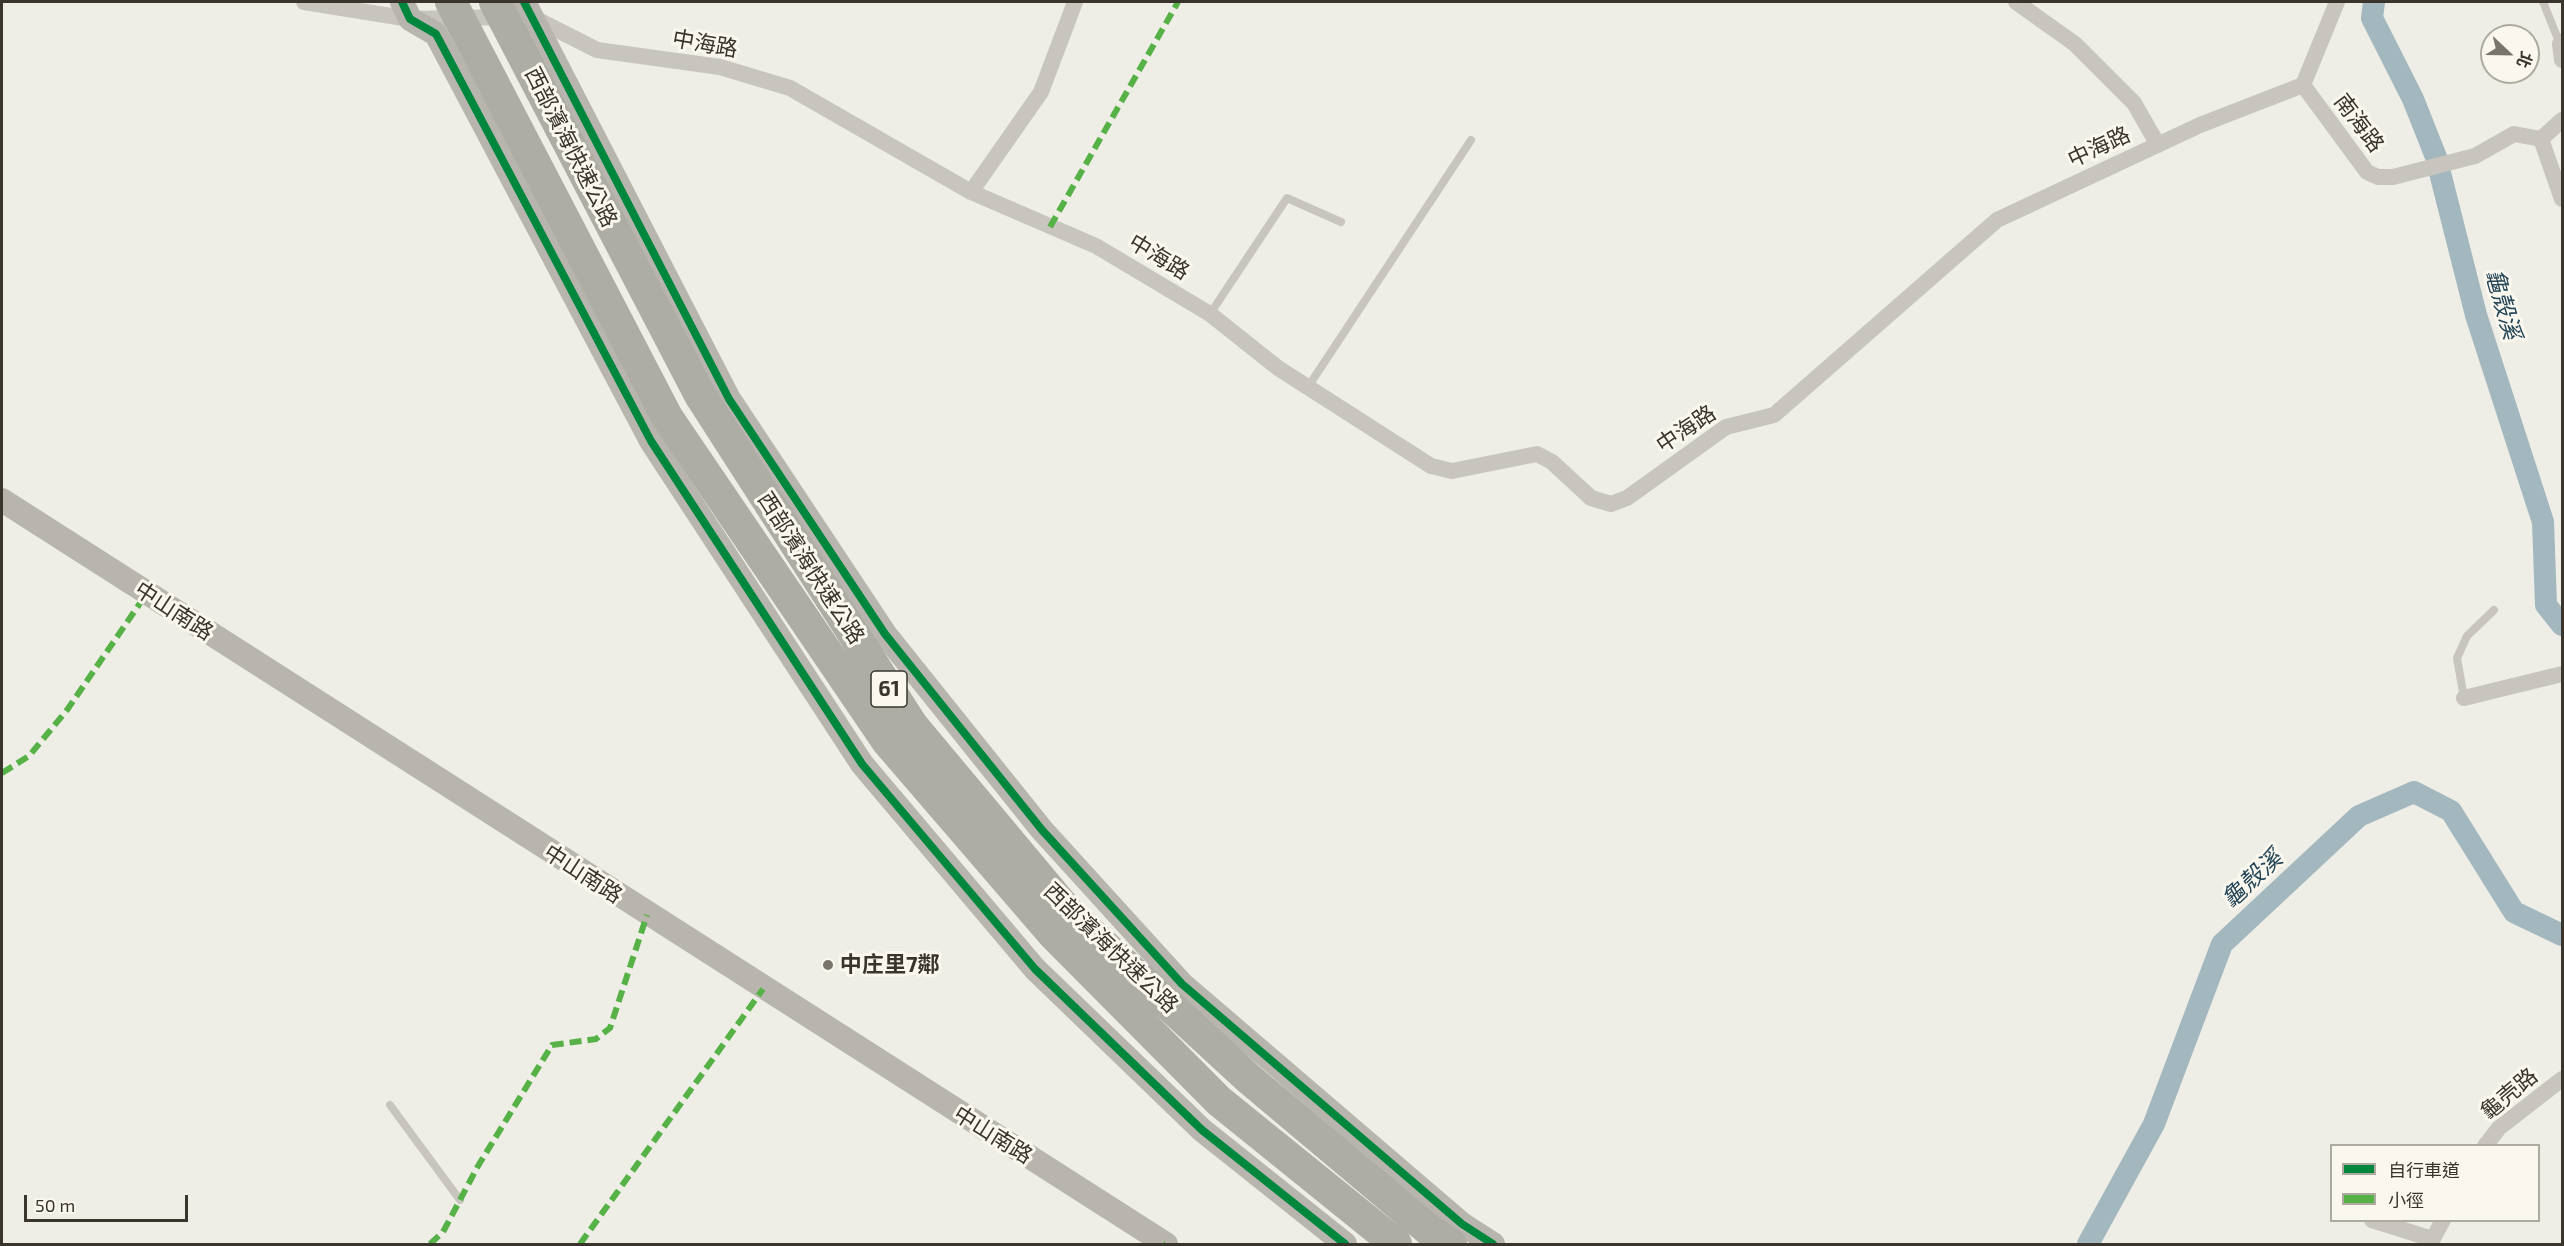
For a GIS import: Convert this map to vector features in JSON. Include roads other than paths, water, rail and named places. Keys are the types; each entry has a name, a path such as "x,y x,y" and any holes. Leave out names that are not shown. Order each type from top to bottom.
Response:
{"highway":[{"name":"西部濱海快速公路","path":"451,2 667,417 888,741 1054,935 1211,1092 1396,1245"},
{"name":"西部濱海快速公路","path":"495,2 699,395 912,725 1070,914 1248,1078 1429,1230 1451,1245"}],"street":[{"name":"中海路","path":"304,2 527,9 597,50 720,67 790,88 971,192 1096,246 1210,314 1278,368 1431,466 1452,471 1537,454 1552,462 1591,498 1611,504 1627,498 1726,427 1774,415 1997,220 2158,145 2276,93 2303,85"},
{"path":"971,192 1041,92 1075,2"},
{"name":"中海路","path":"2016,2 2075,44 2134,103 2158,145"},
{"name":"南海路","path":"2337,2 2303,85 2367,172 2378,177 2393,177 2475,156 2514,134 2541,139"},
{"path":"410,7 436,34 651,441 862,764 1035,969 1202,1130 1345,1245"},
{"path":"527,9 729,399 885,634 1042,830 1182,984 1461,1224 1493,1245"},
{"path":"2562,120 2541,139 2562,199"},
{"name":"中山南路","path":"2,501 1166,1245"},
{"path":"2464,698 2562,674"},
{"name":"龜壳路","path":"2487,1144 2499,1128 2562,1079"},
{"path":"2375,1222 2431,1242 2442,1222"}],"lane":[{"path":"2543,2 2562,48"},
{"path":"1308,387 1471,140"},
{"path":"1210,314 1287,198 1341,222"},
{"path":"2464,698 2457,658 2467,636 2494,610"},
{"path":"390,1105 460,1200"}],"waterway":[{"name":"龜殼溪","path":"2374,2 2372,18 2413,99 2436,157 2476,315 2543,522 2546,605 2562,625"},
{"name":"龜殼溪","path":"2088,1244 2154,1124 2222,944 2359,816 2414,792 2451,811 2514,912 2562,935"}],"place":[{"name":"中庄里7鄰","path":"828,965"}]}
